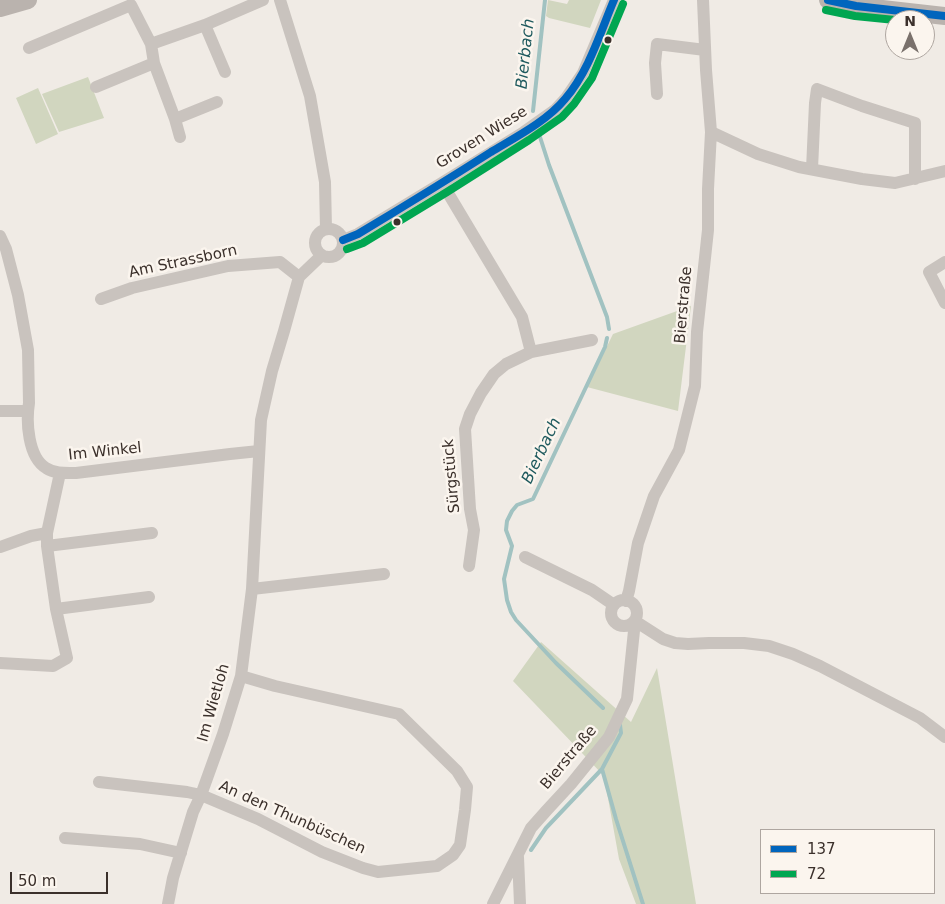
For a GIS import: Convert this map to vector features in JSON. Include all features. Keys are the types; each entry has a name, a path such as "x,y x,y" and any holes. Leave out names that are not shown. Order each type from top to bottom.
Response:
{"main road":[{"path":"0,8 28,0"},
{"path":"828,0 856,6 945,16"}],"street":[{"path":"151,44 205,25 263,0"},
{"path":"280,0 310,96 325,182 326,229"},
{"name":"Groven Wiese","path":"322,255 334,256 340,252 343,240 358,234 540,122 566,98 583,73 614,0"},
{"name":"Bierstraße","path":"620,603 629,591 638,543 654,496 678,450 695,386 697,332 708,230 711,132 703,0"},
{"path":"29,48 131,5 151,44 154,63 180,138"},
{"path":"205,25 225,72"},
{"path":"657,94 655,63 657,44 705,50"},
{"path":"96,87 154,63"},
{"path":"812,169 817,89 915,123 915,179"},
{"path":"175,120 217,102"},
{"path":"711,132 758,154 798,167 862,180 895,183 945,171"},
{"path":"442,183 522,317 530,352"},
{"path":"299,277 322,255 317,250 315,244 320,232 326,229 337,231 343,240"},
{"name":"Im Winkel","path":"0,236 6,249 28,350 30,442 35,456 45,468 60,473 76,473 259,452"},
{"name":"Am Strassborn","path":"101,299 132,288 228,266 280,262 299,277"},
{"path":"945,262 929,272 945,303"},
{"name":"Im Wietloh","path":"168,904 173,878 194,812 223,734 241,676 252,589 261,420 272,371 299,277"},
{"name":"Sürgstück","path":"469,566 474,530 470,509 465,429 481,393 494,374 506,364 530,352 592,340"},
{"path":"0,411 28,411"},
{"path":"0,663 53,666 67,658 56,609 47,540 60,473"},
{"path":"0,547 31,536 47,540 152,532"},
{"path":"525,557 620,603 631,602 636,608 637,617 628,626 616,623 612,615 612,609 620,603"},
{"path":"252,589 384,574"},
{"path":"56,609 149,597"},
{"path":"635,621 663,639 675,643 744,643 769,646 793,654 920,718 945,737"},
{"name":"Bierstraße","path":"493,904 532,828 609,737 627,699 635,621"},
{"name":"An den Thunbüschen","path":"201,795 258,819 322,852 378,872 437,866 453,855 460,845 467,787 457,771 399,714 275,686 241,676"},
{"path":"99,782 201,795"},
{"path":"65,838 140,844 181,853"},
{"path":"518,854 520,904"}],"green space":[{"path":"548,0 567,4 569,0 601,0 590,28 546,16"},
{"path":"88,77 104,118 59,132 42,94"},
{"path":"38,88 58,134 36,144 16,98"},
{"path":"691,306 678,411 587,387 613,334"},
{"path":"541,642 631,722 657,668 696,904 636,904 619,859 604,776 513,681"}],"waterway":[{"name":"Bierbach","path":"533,111 545,0"},
{"name":"Bierbach","path":"540,137 607,317 609,329"},
{"name":"Bierbach","path":"603,708 556,663 516,620 507,600 504,579 512,546 506,530 507,521 517,505 533,499 605,347 607,338"},
{"name":"Bierbach","path":"531,850 546,828 602,769 621,733 620,725"},
{"path":"602,769 643,904"}],"transit line":[{"name":"137","path":"343,240 358,234 392,214 521,134 558,107 581,76 614,0"},
{"name":"137","path":"828,0 856,6 945,16"},
{"name":"72","path":"347,249 363,243 447,192 562,117 574,104 592,78 623,4"},
{"name":"72","path":"826,10 855,16 885,19"}]}
